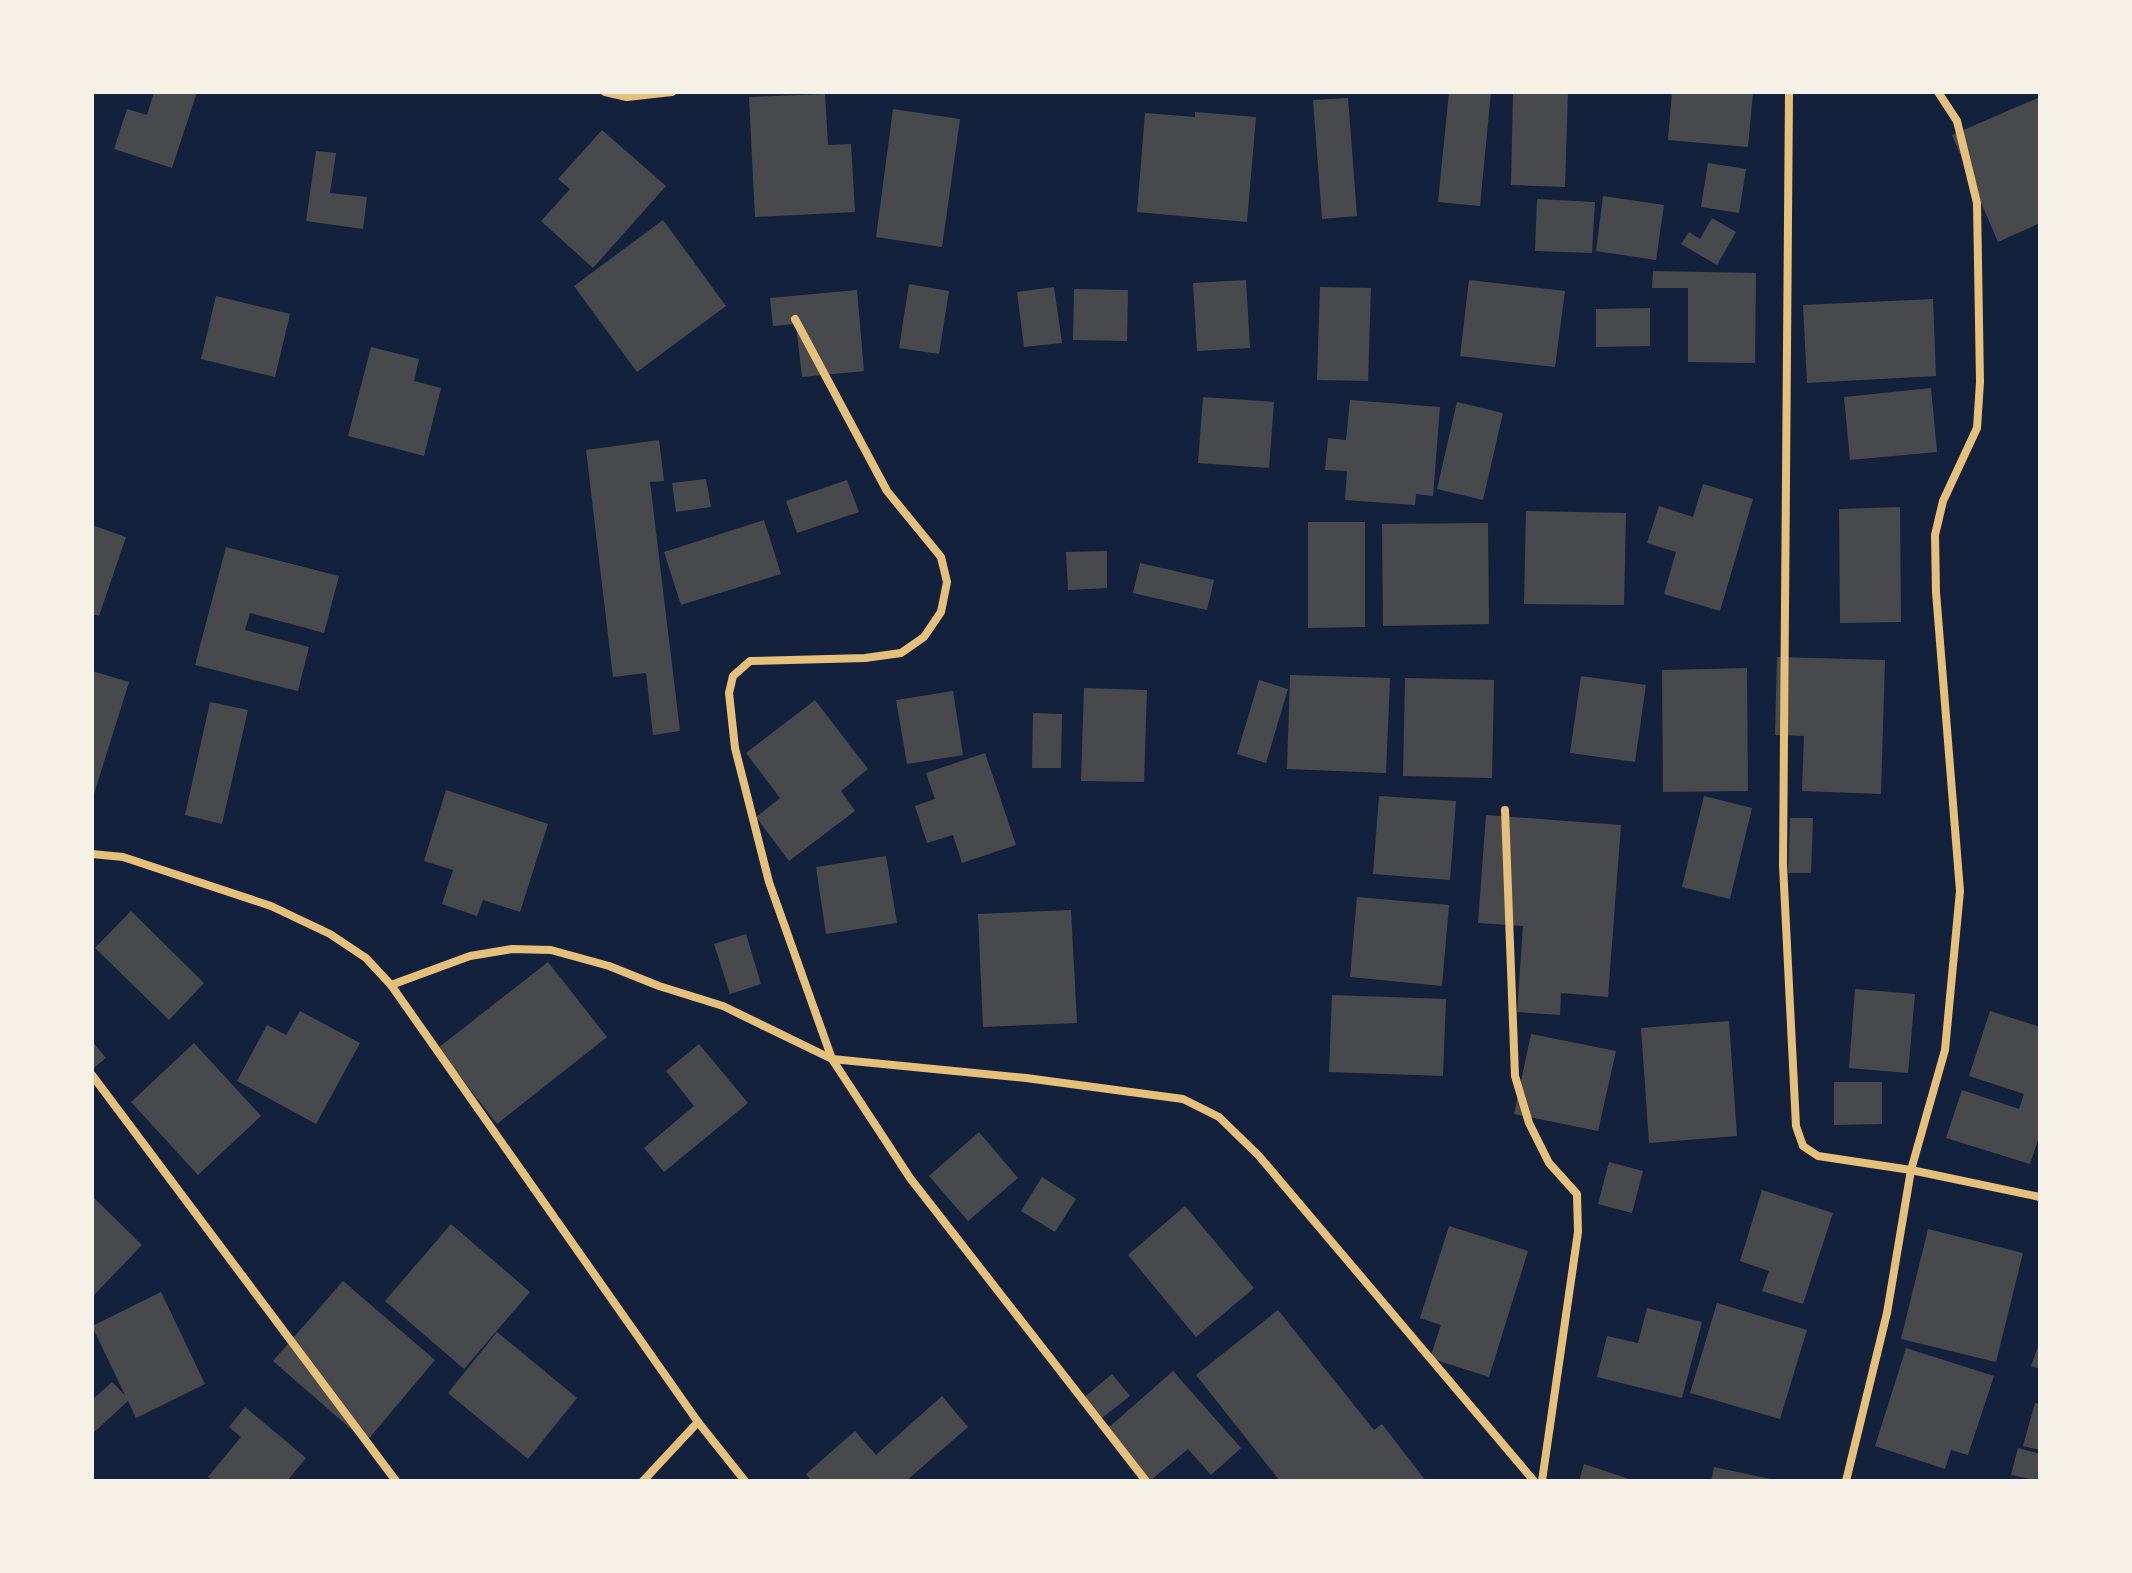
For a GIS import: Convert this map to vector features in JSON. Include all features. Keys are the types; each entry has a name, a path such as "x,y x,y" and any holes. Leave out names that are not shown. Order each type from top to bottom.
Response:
{"street":[{"path":"605,92 627,97 672,92"},
{"path":"1789,92 1783,865 1796,1126 1803,1146 1818,1156 1911,1170 2040,1197"},
{"path":"1846,1481 1887,1313 1911,1170 1945,1050 1960,891 1936,592 1935,535 1943,501 1977,428 1980,382 1977,203 1957,121 1938,92"},
{"path":"795,319 887,491 941,557 947,582 941,612 924,637 901,653 865,658 750,661 733,676 729,693 735,748 769,882 832,1059 910,1178 1146,1481"},
{"path":"1505,810 1515,1076 1529,1123 1549,1163 1577,1194 1578,1232 1542,1481"},
{"path":"92,854 123,857 271,906 342,942 366,958 391,985 698,1422 745,1481"},
{"path":"391,985 470,956 512,949 551,950 609,966 723,1006 832,1059 1026,1078 1183,1099 1219,1117 1259,1156 1534,1481"},
{"path":"92,1075 396,1481"},
{"path":"643,1481 698,1422"}],"building":[{"path":"154,92 197,92 172,168 114,149 127,109 147,115"},
{"path":"1449,92 1491,92 1480,206 1438,202"},
{"path":"1513,92 1568,92 1565,187 1511,185"},
{"path":"1672,92 1753,92 1748,147 1668,140"},
{"path":"825,94 828,145 851,144 855,212 755,217 749,97"},
{"path":"2040,97 2040,223 1998,242 1952,135"},
{"path":"1348,98 1357,216 1322,219 1313,100"},
{"path":"893,109 960,119 942,247 876,237"},
{"path":"1195,112 1256,117 1247,222 1137,212 1145,113 1195,117"},
{"path":"602,130 666,186 593,268 541,221 570,189 558,179"},
{"path":"316,151 336,153 330,193 367,197 363,229 306,221"},
{"path":"1708,163 1746,169 1739,213 1701,207"},
{"path":"1603,196 1664,205 1656,260 1596,251"},
{"path":"1537,199 1595,202 1592,253 1535,251"},
{"path":"1712,218 1736,232 1717,265 1681,244 1689,232 1700,239"},
{"path":"663,220 726,306 637,372 574,286"},
{"path":"1653,271 1756,273 1755,363 1688,362 1688,288 1652,288"},
{"path":"1246,280 1250,348 1197,351 1193,283"},
{"path":"1469,280 1565,291 1555,367 1460,356"},
{"path":"909,284 949,291 939,354 899,348"},
{"path":"1054,287 1062,343 1024,347 1017,292"},
{"path":"1320,287 1371,288 1368,381 1317,380"},
{"path":"1074,289 1128,290 1127,341 1073,340"},
{"path":"857,290 864,371 802,377 796,324 773,326 770,298"},
{"path":"216,296 290,314 275,377 201,359"},
{"path":"1933,299 1936,376 1807,383 1803,305"},
{"path":"1650,308 1650,346 1596,347 1596,309"},
{"path":"371,347 419,359 414,381 441,388 424,456 348,436"},
{"path":"1931,388 1937,452 1850,460 1844,397"},
{"path":"1203,397 1274,402 1269,468 1198,463"},
{"path":"1350,400 1440,407 1433,496 1416,494 1415,505 1345,500 1347,471 1325,470 1328,438 1346,440"},
{"path":"1457,402 1503,413 1483,500 1437,489"},
{"path":"659,440 664,481 650,482 680,731 653,735 646,673 613,677 586,450"},
{"path":"706,479 711,507 676,512 672,483"},
{"path":"847,480 859,512 797,533 786,501"},
{"path":"1703,484 1753,499 1720,611 1664,594 1676,552 1647,543 1659,506 1693,517"},
{"path":"1900,507 1901,622 1840,623 1839,509"},
{"path":"1526,511 1626,513 1624,605 1524,604"},
{"path":"764,520 781,574 681,605 664,552"},
{"path":"1308,522 1365,522 1365,627 1308,628"},
{"path":"1488,523 1489,624 1383,626 1382,524"},
{"path":"92,525 126,537 99,616 92,614"},
{"path":"226,547 339,576 324,633 250,613 245,630 309,647 298,691 195,665"},
{"path":"1107,551 1107,588 1068,590 1066,552"},
{"path":"1140,563 1214,580 1207,610 1133,593"},
{"path":"1777,657 1885,660 1881,794 1802,791 1804,736 1775,735"},
{"path":"1747,668 1748,791 1663,792 1662,670"},
{"path":"92,671 129,682 93,797 92,797"},
{"path":"1290,675 1390,678 1386,773 1287,769"},
{"path":"1581,676 1646,685 1635,762 1570,753"},
{"path":"1405,678 1494,680 1492,778 1403,776"},
{"path":"1259,680 1288,689 1266,763 1237,754"},
{"path":"1084,688 1147,690 1144,782 1081,781"},
{"path":"953,691 963,755 907,764 896,700"},
{"path":"815,700 868,769 841,791 855,811 789,861 756,817 780,798 746,753"},
{"path":"210,702 248,710 222,824 185,815"},
{"path":"1033,713 1062,714 1061,768 1032,768"},
{"path":"985,753 1016,845 962,863 953,835 927,843 915,806 935,799 926,773"},
{"path":"446,790 548,824 520,912 483,900 477,916 442,904 453,870 424,861"},
{"path":"1379,796 1456,801 1450,880 1373,874"},
{"path":"1704,796 1752,808 1730,899 1682,887"},
{"path":"1486,815 1621,825 1608,997 1561,993 1560,1015 1517,1012 1523,926 1478,923"},
{"path":"1790,818 1813,818 1811,873 1788,873"},
{"path":"886,856 897,923 826,934 816,867"},
{"path":"1357,897 1449,905 1442,986 1350,977"},
{"path":"1071,910 1077,1023 983,1027 978,914"},
{"path":"131,911 204,983 169,1020 95,948"},
{"path":"746,934 761,984 730,994 714,944"},
{"path":"548,962 607,1037 497,1124 438,1048"},
{"path":"1855,989 1915,994 1908,1073 1849,1068"},
{"path":"1332,995 1446,999 1443,1076 1329,1072"},
{"path":"300,1011 360,1043 316,1124 237,1081 267,1025 286,1035"},
{"path":"1990,1011 2040,1027 2040,1134 2030,1164 1946,1138 1962,1090 2019,1109 2024,1094 1969,1076"},
{"path":"1729,1021 1737,1136 1649,1143 1641,1028"},
{"path":"1531,1034 1616,1051 1598,1131 1514,1114"},
{"path":"92,1041 106,1058 92,1069"},
{"path":"194,1043 261,1116 198,1175 131,1102"},
{"path":"699,1044 748,1103 664,1172 644,1148 694,1106 666,1071"},
{"path":"1834,1082 1882,1082 1882,1124 1834,1125"},
{"path":"979,1132 1018,1178 968,1221 929,1176"},
{"path":"1609,1162 1643,1171 1632,1213 1598,1204"},
{"path":"1042,1177 1076,1199 1055,1232 1021,1211"},
{"path":"1762,1190 1833,1213 1803,1304 1762,1291 1769,1271 1740,1261"},
{"path":"92,1196 142,1245 94,1295 92,1293"},
{"path":"1185,1206 1254,1288 1196,1337 1128,1255"},
{"path":"451,1224 530,1292 464,1369 385,1301"},
{"path":"1449,1226 1528,1251 1489,1377 1430,1358 1441,1325 1420,1318"},
{"path":"1928,1229 2023,1253 1996,1362 1901,1339"},
{"path":"343,1281 435,1360 366,1442 273,1361"},
{"path":"161,1292 205,1384 136,1418 128,1401 92,1434 92,1400 112,1382 125,1395 92,1326"},
{"path":"1717,1303 1807,1330 1780,1419 1690,1393"},
{"path":"1647,1308 1702,1322 1682,1398 1597,1377 1607,1336 1638,1343"},
{"path":"1278,1310 1374,1430 1382,1424 1426,1481 1280,1481 1196,1375"},
{"path":"497,1332 577,1398 528,1459 448,1393"},
{"path":"2040,1341 2040,1369 2031,1366"},
{"path":"1906,1348 1994,1376 1968,1455 1951,1450 1945,1469 1875,1446"},
{"path":"1173,1371 1241,1448 1211,1475 1188,1449 1150,1481 1106,1430"},
{"path":"1112,1374 1130,1396 1097,1422 1080,1401"},
{"path":"942,1396 968,1427 906,1481 811,1481 806,1474 855,1431 876,1455"},
{"path":"2035,1403 2040,1404 2040,1450 2023,1446"},
{"path":"245,1407 306,1458 287,1481 213,1481 208,1477 241,1437 229,1427"},
{"path":"2018,1448 2040,1454 2040,1481 2011,1475"},
{"path":"1584,1464 1632,1480 1632,1481 1579,1481"},
{"path":"1714,1467 1775,1480 1775,1481 1711,1481"}]}
